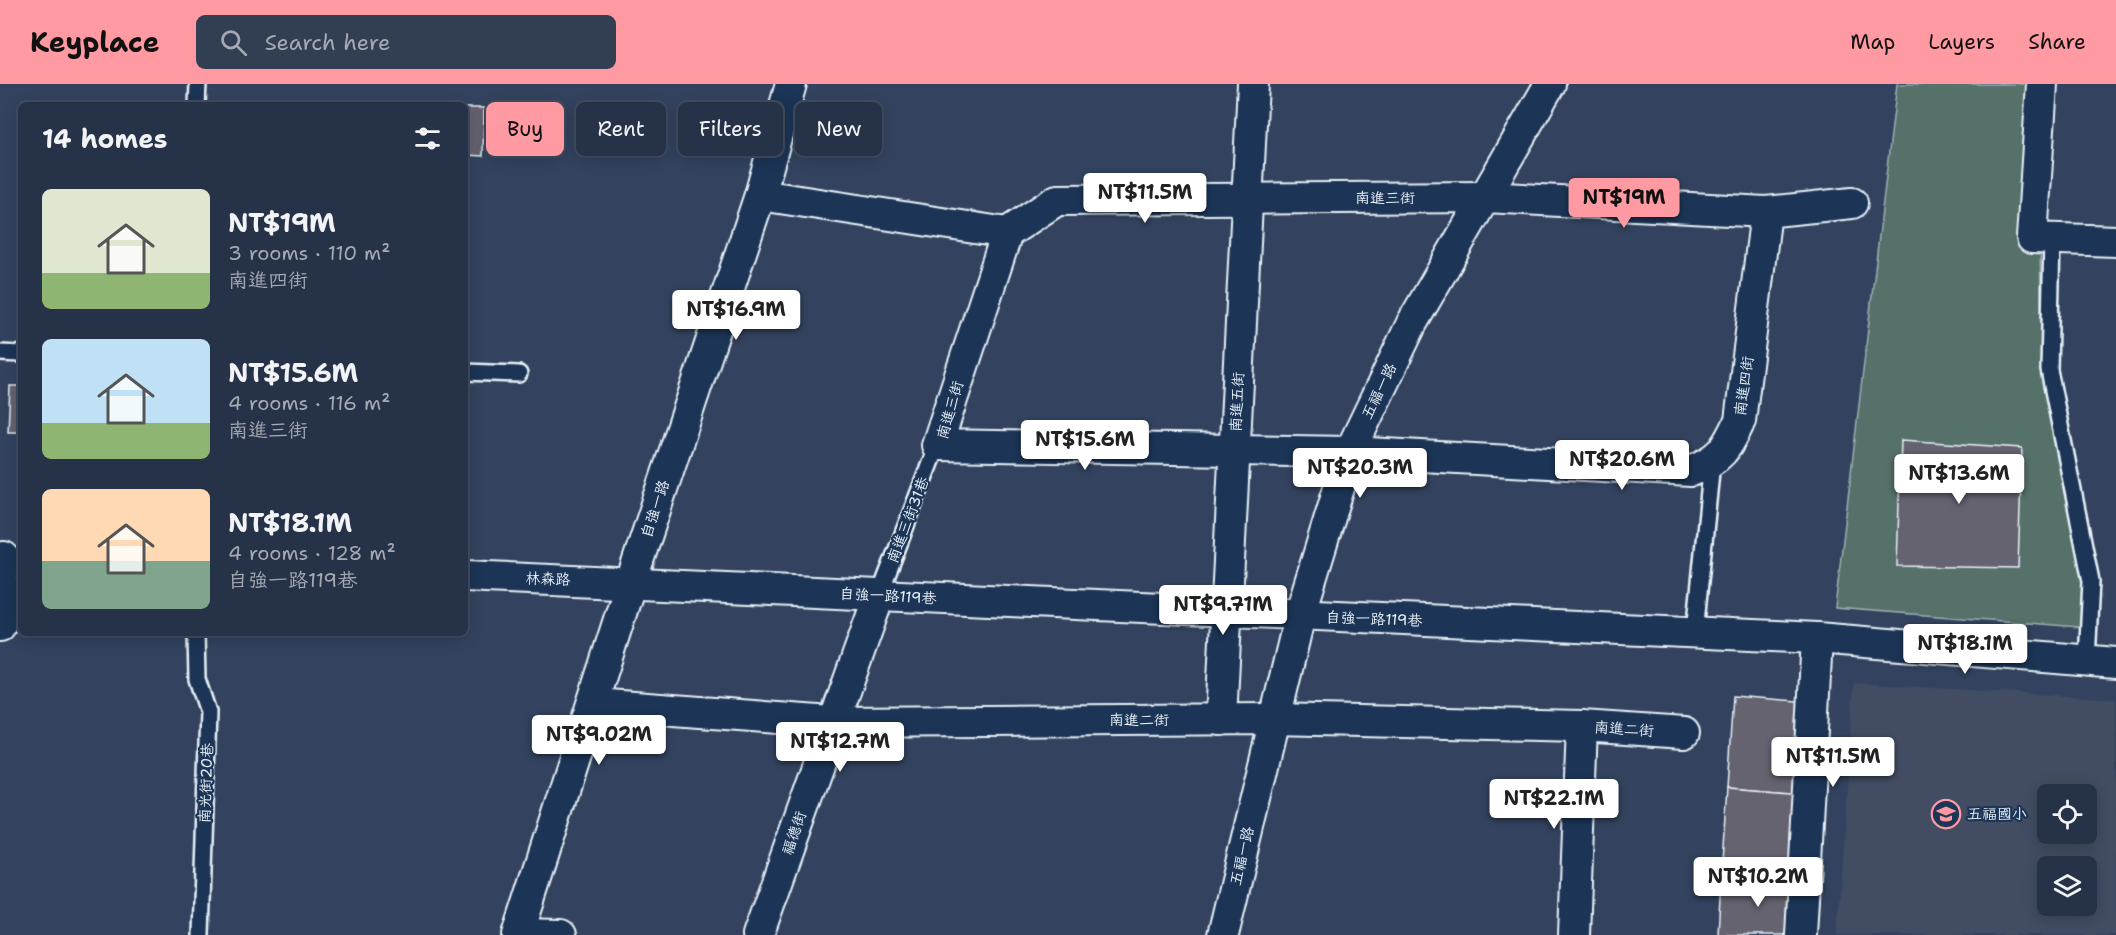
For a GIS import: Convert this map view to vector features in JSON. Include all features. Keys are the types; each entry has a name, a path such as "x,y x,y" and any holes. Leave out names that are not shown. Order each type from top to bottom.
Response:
{"street":[{"name":"自強一路","path":"518,934 594,704 631,582 760,195 791,84"},
{"name":"南進五街","path":"1221,720 1253,84"},
{"name":"五福一路","path":"1223,935 1299,615 1350,452 1412,323 1550,84"},
{"path":"2042,84 2042,239 2116,242"},
{"path":"760,195 1007,233"},
{"path":"1485,197 1766,212 1852,203"},
{"name":"南進三街","path":"1234,450 937,445 1007,233 1057,200 1485,197"},
{"name":"南進四街","path":"1712,462 1728,447 1740,421 1766,212"},
{"path":"1234,450 1350,452 1691,471 1712,462"},
{"path":"0,626 8,557"},
{"name":"林森路","path":"468,576 631,582"},
{"name":"自強一路119巷","path":"631,582 879,596 1817,638 2102,662"},
{"name":"福德街","path":"758,935 832,722 879,596"},
{"path":"1801,935 1817,638"},
{"name":"南進二街","path":"594,704 832,722 1273,719 1582,726 1684,733"},
{"path":"1574,935 1582,726"},
{"path":"518,934 561,935"}],"lane":[{"path":"197,102 198,84"},
{"path":"2042,239 2049,370 2091,581 2102,662"},
{"path":"0,354 18,354"},
{"path":"468,372 519,374"},
{"name":"南進三街31巷","path":"879,596 937,445"},
{"path":"1695,632 1712,462"},
{"name":"南光街20巷","path":"196,636 196,679 208,712 201,935"}],"shaded area":[{"name":"五福國小","path":"1854,683 2116,699 2116,935 1837,935"}],"green space":[{"path":"1897,84 2056,84 2040,245 2042,352 2092,628 1835,608"}],"building":[{"path":"468,108 484,108 483,156 468,155"},
{"path":"10,386 18,386 18,432 8,432"},
{"path":"1901,440 2022,448 2018,568 1897,566"},
{"path":"1733,696 1810,702 1804,793 1727,787"},
{"path":"1727,787 1804,793 1799,884 1721,878"},
{"path":"1721,878 1799,884 1795,935 1718,935"}],"place":[{"name":"五福國小","path":"1946,814"}]}
